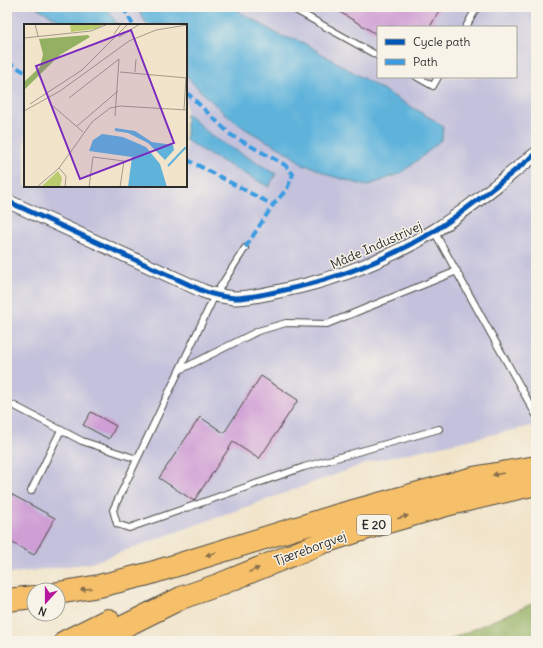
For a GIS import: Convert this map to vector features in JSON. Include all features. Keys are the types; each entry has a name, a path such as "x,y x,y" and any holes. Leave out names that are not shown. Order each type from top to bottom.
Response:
{"highway":[{"name":"Tjæreborgvej","path":"66,592 148,574 342,514 473,478 536,467"},
{"name":"Tjæreborgvej","path":"74,640 218,585 324,542 450,504 536,484"},
{"name":"Tjæreborgvej","path":"74,640 176,586 342,514"},
{"name":"E 20","path":"120,641 218,585"},
{"path":"7,600 26,598"}],"street":[{"name":"Måde Industrivej","path":"7,201 215,296 235,298 255,296 328,279 374,262 434,231 466,210 536,154"}],"lane":[{"path":"290,7 377,55"},
{"path":"467,26 477,7"},
{"path":"419,78 433,86 437,78"},
{"path":"434,231 536,415"},
{"path":"245,248 215,296 113,510 117,524 129,528 304,466 439,429"},
{"path":"180,370 258,331 286,323 328,324 457,271"},
{"path":"7,402 82,441 138,459"},
{"path":"31,491 61,430"}],"shaded area":[{"path":"7,7 536,7 536,425 373,461 91,563 7,574"}],"green space":[{"path":"536,602 536,635 525,641 446,641"}],"water":[{"path":"36,7 107,7 116,24 65,24"},
{"path":"137,7 240,7 238,11 281,36 302,42 437,122 443,126 442,139 401,173 367,186 331,176 308,165 304,166 291,155 252,133 236,122 214,104 187,77 187,24 146,24"},
{"path":"187,114 213,137 276,174 269,187 187,141"}],"building":[{"path":"441,7 431,26 377,26 377,34 333,8"},
{"path":"261,376 298,400 259,459 233,442 194,501 159,478 200,417 224,433"},
{"path":"91,412 116,426 109,439 83,425"},
{"path":"7,492 55,518 34,555 7,540"}],"marked path":[{"path":"123,7 132,24"},
{"path":"7,62 24,71"},
{"path":"187,93 231,135 285,165 293,174 287,189 273,205 245,248"},
{"path":"187,160 273,205"}],"cycle path":[{"path":"7,201 203,291 215,295 235,298 258,296 340,275 398,251 448,222 536,154"}]}
